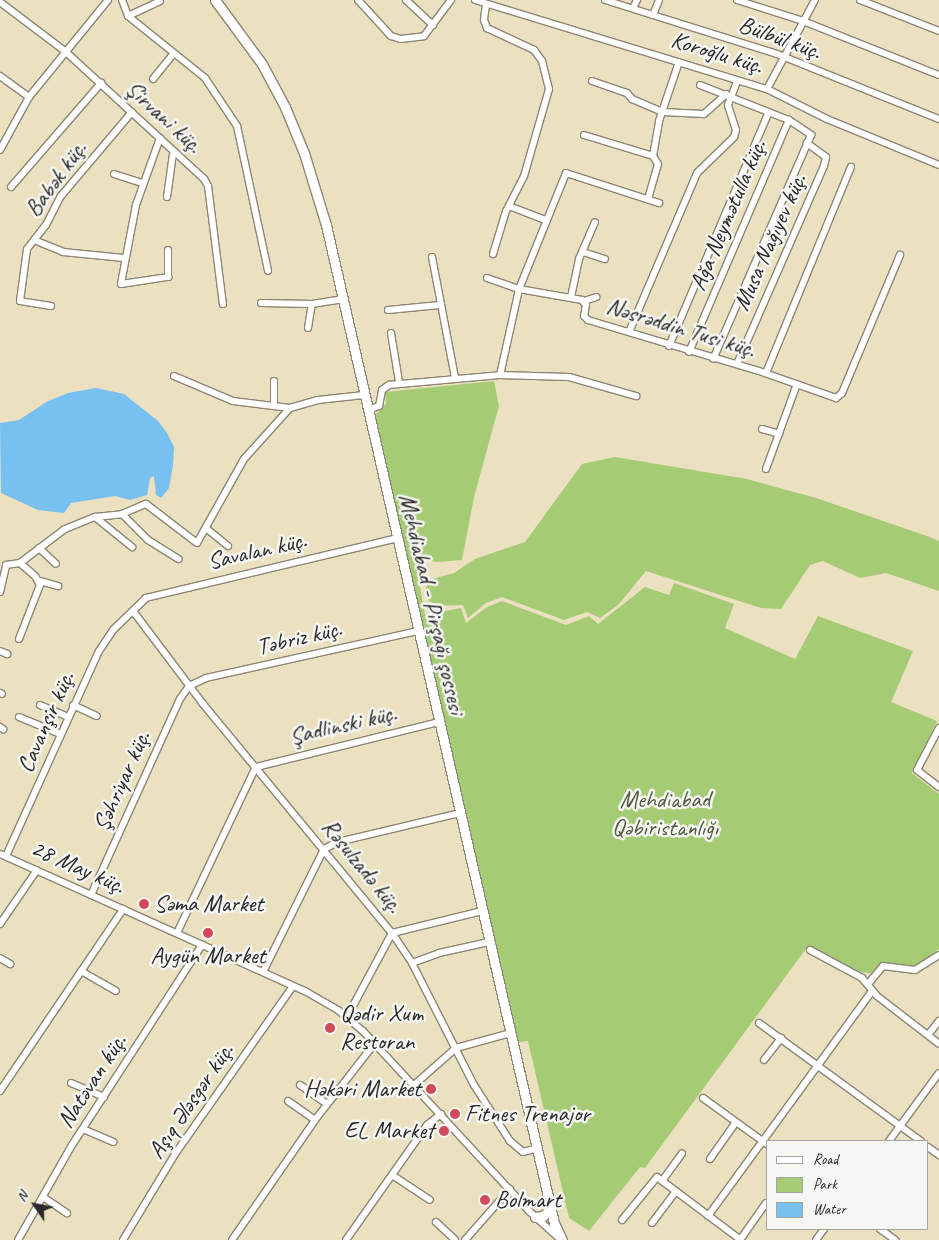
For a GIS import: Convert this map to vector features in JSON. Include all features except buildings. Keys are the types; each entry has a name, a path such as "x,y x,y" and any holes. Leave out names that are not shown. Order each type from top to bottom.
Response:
{"main road":[{"name":"Mehdiabad - Pirşağı şossesi","path":"215,0 262,64 293,124 323,215 344,299 489,942 538,1148 551,1208 550,1226 562,1239"},
{"path":"535,1217 543,1216 551,1208"}],"street":[{"path":"1,146 29,97 108,0"},
{"path":"122,0 128,16 205,78 237,126 268,271"},
{"path":"358,0 395,39 422,37 451,0"},
{"path":"406,0 433,25"},
{"name":"Koroğlu küç.","path":"475,0 486,5 737,81 767,88 827,119 939,165"},
{"name":"Bülbül küç.","path":"605,0 783,57 939,120"},
{"path":"633,8 637,0"},
{"path":"653,15 659,0"},
{"path":"737,0 803,21 939,75"},
{"path":"767,88 815,0"},
{"path":"860,0 939,31"},
{"name":"Şirvani küç.","path":"0,2 66,52 160,138 173,154 208,186 223,304"},
{"path":"128,16 160,2"},
{"path":"486,5 484,20 487,28 534,50 542,61 549,89 522,183 509,206 493,254"},
{"path":"153,78 173,54"},
{"path":"653,156 662,112 679,62"},
{"path":"0,76 29,97"},
{"path":"592,81 627,93 632,99 662,112 704,114 728,95 737,81"},
{"path":"11,187 100,83"},
{"path":"700,85 789,120 809,132 807,143 713,358"},
{"path":"629,332 697,173 734,137 736,130 728,105 728,95"},
{"name":"Babək küç.","path":"51,306 20,301 24,258 61,196 132,112"},
{"path":"669,346 769,112"},
{"name":"Ağa Neymətulla küç.","path":"689,352 789,120"},
{"path":"584,135 653,156 658,164 648,199"},
{"path":"160,138 142,183 120,280 125,285 131,285 168,277 168,250"},
{"name":"Musa Nağıyev küç.","path":"737,364 824,166 826,157 807,143"},
{"path":"167,197 173,154"},
{"path":"766,373 851,167"},
{"path":"500,375 519,289 566,173 659,204"},
{"path":"114,174 142,183"},
{"path":"509,206 546,220"},
{"path":"571,297 583,252 594,222"},
{"path":"34,240 63,252 124,258"},
{"path":"583,252 605,259"},
{"name":"Nəsrəddin Tusi küç.","path":"487,278 519,289 571,297 584,301 586,319 669,346 766,373 839,398 900,255"},
{"path":"432,258 455,378"},
{"path":"584,301 596,297"},
{"path":"261,302 312,304 344,299"},
{"path":"308,328 312,304"},
{"path":"388,310 440,305"},
{"path":"391,333 399,382"},
{"path":"368,410 379,406 384,386 399,382 500,375 569,377 636,396"},
{"path":"174,376 233,401 290,408 318,400 364,394"},
{"path":"274,381 274,406"},
{"path":"766,469 798,384"},
{"path":"0,592 1,580 6,565 20,563 65,529 95,516 122,514 138,507 151,506 195,543 207,529 244,459 290,408"},
{"path":"762,429 779,434"},
{"path":"122,514 148,540 178,559"},
{"path":"95,516 132,547"},
{"path":"207,529 228,546"},
{"name":"Savalan küç.","path":"133,612 151,595 397,538"},
{"path":"39,548 56,564"},
{"path":"20,563 40,580 58,586"},
{"path":"20,638 39,592 40,580"},
{"name":"Rəsulzadə küç.","path":"133,612 189,686 392,933 412,963 474,1085 510,1141 523,1152 538,1148"},
{"name":"Cavanşir küç.","path":"3,855 106,639 133,612"},
{"name":"Təbriz küç.","path":"189,686 206,678 418,631"},
{"path":"0,651 7,654"},
{"name":"Şəhriyar küç.","path":"91,894 180,699 189,686"},
{"path":"40,705 68,717"},
{"path":"73,705 97,716"},
{"path":"19,717 60,734"},
{"name":"Şadlinski küç.","path":"256,767 439,722"},
{"path":"939,728 917,770 939,787"},
{"path":"177,933 256,767"},
{"path":"263,972 324,849 338,842 460,813"},
{"name":"28 May küç.","path":"3,855 293,986 348,1017 375,1043 535,1217 550,1226"},
{"path":"0,924 3,915 37,870"},
{"path":"0,1091 123,908"},
{"path":"348,1017 392,933 482,911"},
{"path":"412,963 439,953 489,942"},
{"name":"Natəvan küç.","path":"18,1240 83,1130 202,945"},
{"path":"810,950 868,984 872,991 939,1044"},
{"path":"868,984 883,966 915,970 939,954"},
{"path":"0,958 10,964"},
{"path":"81,971 116,991"},
{"name":"Aşıq Ələsgər küç.","path":"124,1240 175,1154 293,986"},
{"path":"767,1140 872,991"},
{"path":"928,1035 939,1020"},
{"path":"759,1023 920,1140"},
{"path":"414,1085 456,1048 511,1033"},
{"path":"764,1060 781,1038"},
{"path":"232,1240 315,1120 375,1043"},
{"path":"890,1140 939,1073"},
{"path":"71,1083 104,1097"},
{"path":"300,1085 327,1104"},
{"path":"703,1098 765,1143 708,1216"},
{"path":"288,1101 315,1120"},
{"path":"346,1240 427,1125 441,1114"},
{"path":"710,1159 736,1122"},
{"path":"83,1130 113,1142"},
{"path":"662,1181 682,1153"},
{"path":"392,1174 430,1200"},
{"path":"622,1220 654,1177 676,1191 740,1240 766,1203"},
{"path":"465,1240 510,1189"},
{"path":"652,1223 676,1191"},
{"path":"43,1197 67,1213"},
{"path":"436,1222 455,1240"},
{"path":"881,1230 894,1240"}],"green space":[{"name":"Mehdiabad Qəbiristanlığı","path":"494,381 499,406 474,497 462,560 438,562 415,559 425,615 461,608 466,623 487,607 502,601 566,625 589,616 598,624 645,587 669,595 674,583 734,604 725,628 795,659 818,616 913,651 891,702 937,721 912,773 939,794 939,949 916,966 881,962 874,974 860,972 808,946 645,1168 640,1167 589,1231 569,1218 528,1041 518,1042 375,415 386,404 385,392"},
{"path":"615,457 747,479 816,498 927,536 939,541 939,591 886,573 860,578 823,561 810,565 781,609 761,608 646,571 618,605 600,618 587,612 564,620 502,597 486,603 468,618 463,605 431,606 425,592 428,580 454,573 475,559 525,542 582,464"}],"water":[{"path":"96,388 124,394 158,421 167,433 174,447 173,465 169,488 161,498 156,495 154,476 150,478 147,495 130,500 115,496 71,503 64,513 38,510 1,493 0,423 19,420 48,401 68,393"}],"place":[{"name":"Səma Market","path":"144,904"},
{"name":"Aygün Market","path":"208,933"},
{"name":"Qədir Xum Restoran","path":"330,1028"},
{"name":"Həkəri Market","path":"431,1089"},
{"name":"Fitnes Trenajor","path":"455,1114"},
{"name":"EL Market","path":"444,1131"},
{"name":"Bolmart","path":"485,1200"}]}
